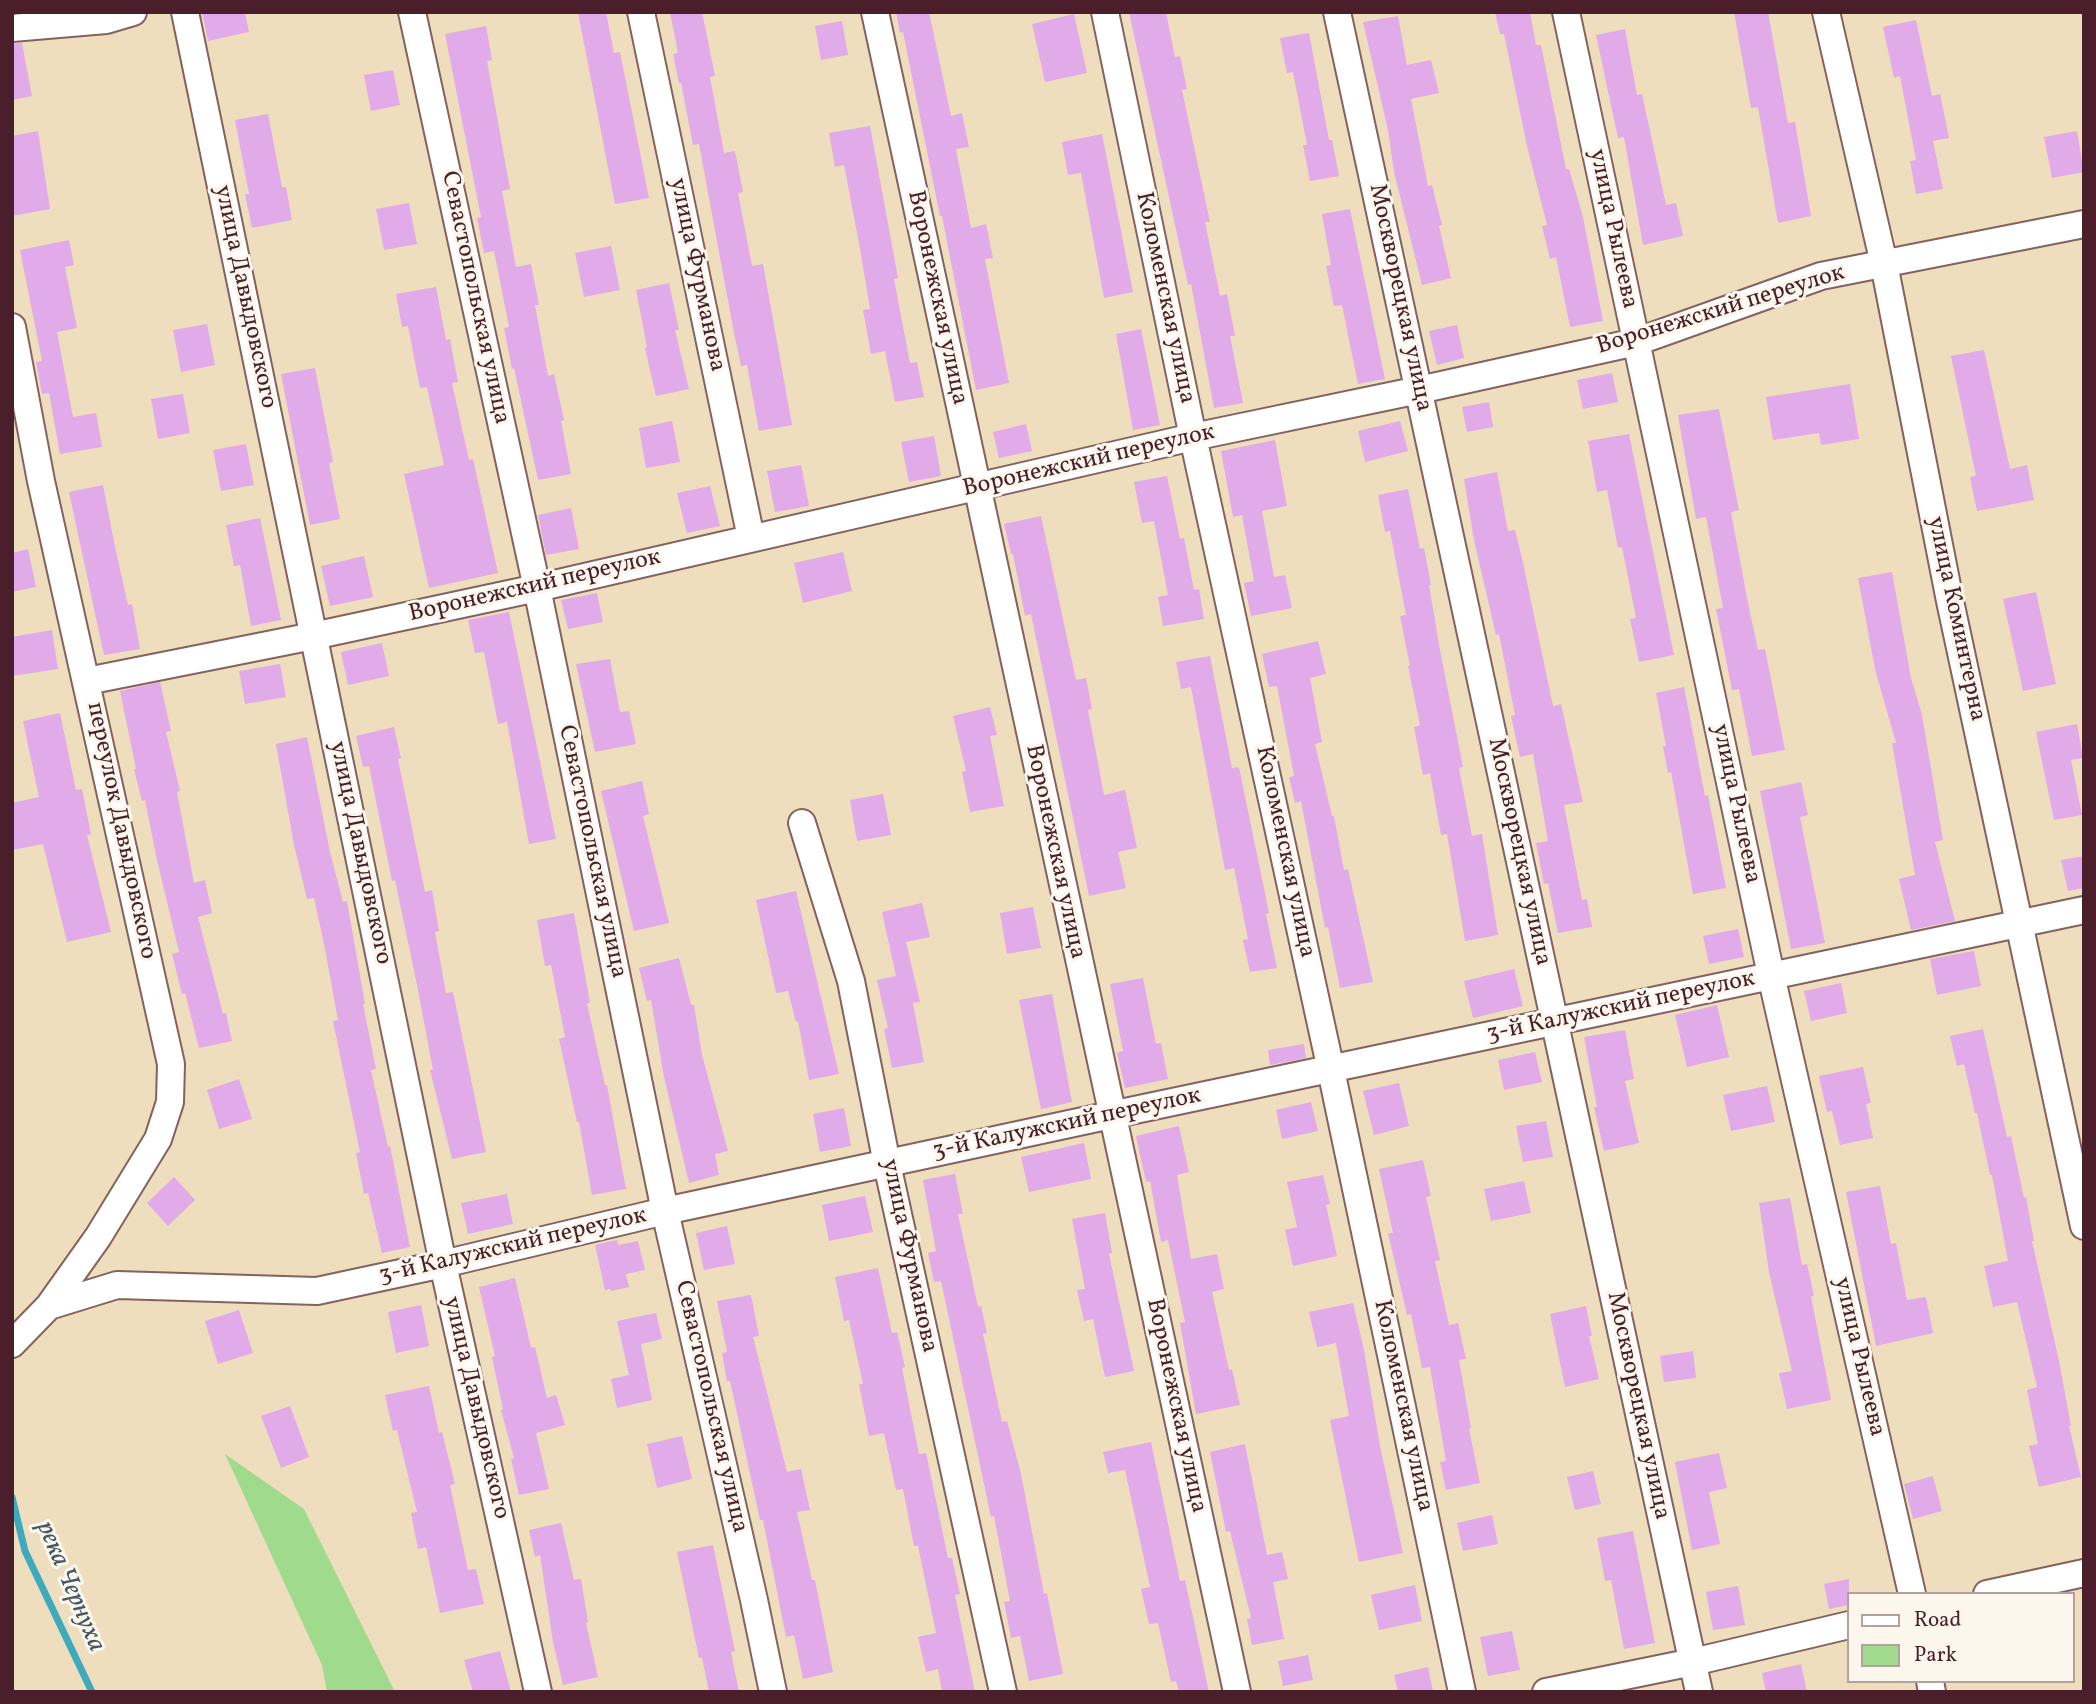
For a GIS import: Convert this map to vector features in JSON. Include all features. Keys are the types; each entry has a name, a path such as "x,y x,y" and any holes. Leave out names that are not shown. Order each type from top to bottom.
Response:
{"street":[{"path":"12,28 106,20 133,12"},
{"name":"улица Давыдовского","path":"185,12 443,1264 538,1692"},
{"name":"Севастопольская улица","path":"412,12 537,587 665,1211 773,1692"},
{"name":"улица Фурманова","path":"641,12 751,538"},
{"name":"Воронежская улица","path":"875,12 1237,1692"},
{"name":"Коломенская улица","path":"1105,12 1193,437 1331,1070 1462,1692"},
{"name":"Москворецкая улица","path":"1337,12 1699,1692"},
{"name":"улица Рылеева","path":"1566,12 1771,975 1912,1592"},
{"name":"улица Коминтерна","path":"1826,12 1884,264 1950,601 2084,1226"},
{"name":"Воронежский переулок","path":"88,681 537,587 976,489 1193,437 1636,342 1821,276 2084,224"},
{"name":"переулок Давыдовского","path":"12,327 41,481 88,681 171,1065 170,1102 158,1139 98,1237 48,1306 12,1344"},
{"name":"улица Фурманова","path":"802,823 851,981 887,1164 1003,1692"},
{"name":"3-й Калужский переулок","path":"48,1306 117,1285 317,1291 665,1211 1111,1115 2084,911"},
{"path":"1996,1592 2084,1573"},
{"path":"1546,1692 1693,1662 1848,1625"}],"green space":[{"path":"225,1454 304,1509 395,1692 327,1692 322,1665"}],"building":[{"path":"202,12 245,12 249,32 208,41"},
{"path":"578,12 606,12 614,53 620,52 649,198 615,204"},
{"path":"670,12 702,12 715,76 710,77 724,153 735,151 743,192 738,193 752,266 763,264 792,425 759,431 747,365 741,366 734,333 699,144 693,145 679,83 673,54 678,53"},
{"path":"896,12 929,12 951,116 962,113 969,147 956,149 971,228 986,224 993,258 985,259 1009,383 976,390 942,216 903,32 900,33"},
{"path":"1129,12 1166,12 1175,57 1180,56 1187,89 1182,90 1210,222 1205,222 1220,296 1227,294 1235,336 1230,336 1243,403 1214,408 1191,284 1188,285"},
{"path":"1495,12 1530,12 1536,45 1541,45 1566,169 1569,169 1583,217 1603,321 1570,327 1556,257 1550,259 1542,226 1547,225 1527,146 1504,34 1500,34"},
{"path":"1734,12 1768,12 1788,123 1795,122 1811,216 1778,223 1758,107 1751,108"},
{"path":"1074,14 1087,73 1045,82 1032,24"},
{"path":"1398,16 1407,65 1431,60 1439,93 1411,99 1428,186 1432,185 1442,225 1439,226 1451,278 1422,285 1394,172 1388,130 1363,22"},
{"path":"1916,20 1932,96 1940,94 1949,138 1933,141 1943,189 1916,194 1910,161 1916,160 1900,76 1894,78 1883,27"},
{"path":"842,21 848,55 821,60 815,26"},
{"path":"486,26 492,60 487,61 510,189 502,191 516,267 531,264 539,305 535,305 548,376 554,374 564,420 561,421 571,474 538,480 504,328 509,327 494,251 484,253 477,218 481,217 445,34"},
{"path":"1625,29 1637,95 1642,94 1666,205 1676,203 1683,236 1643,245 1624,137 1618,138 1596,35"},
{"path":"1309,33 1329,140 1332,140 1339,176 1310,181 1303,145 1307,145 1293,72 1287,73 1280,38"},
{"path":"22,43 32,96 12,100 12,44"},
{"path":"393,70 400,105 371,111 364,75"},
{"path":"268,114 282,187 286,187 292,220 252,228 245,194 249,194 235,120"},
{"path":"870,126 898,278 894,279 910,363 917,362 924,397 895,402 885,351 871,354 863,310 870,309 859,243 844,165 835,167 829,133"},
{"path":"38,131 50,209 12,216 12,136"},
{"path":"2077,131 2084,172 2052,178 2044,137"},
{"path":"1102,134 1133,292 1104,298 1081,173 1068,175 1062,142"},
{"path":"409,203 417,244 384,250 376,209"},
{"path":"1350,209 1385,379 1358,384 1342,305 1334,306 1326,266 1331,265 1322,214"},
{"path":"69,240 74,265 65,267 77,328 57,332 73,417 96,413 102,447 60,454 49,393 42,394 36,362 42,361 20,250"},
{"path":"611,246 620,290 584,297 575,253"},
{"path":"669,283 679,330 675,330 689,389 656,396 636,290"},
{"path":"436,287 446,340 450,339 458,382 452,383 469,460 473,459 498,573 429,588 404,474 444,465 427,387 420,388 408,326 402,327 396,294"},
{"path":"207,324 215,365 181,372 173,330"},
{"path":"1457,325 1464,358 1437,365 1429,331"},
{"path":"1141,329 1160,425 1133,430 1116,334"},
{"path":"1984,350 2010,469 2027,465 2034,500 1977,511 1970,477 1976,476 1951,356"},
{"path":"315,368 333,462 329,463 340,519 310,525 281,374"},
{"path":"1612,373 1618,402 1583,409 1577,380"},
{"path":"1850,384 1859,439 1821,445 1819,433 1773,440 1766,397"},
{"path":"183,394 190,433 158,439 151,399"},
{"path":"1489,402 1493,427 1467,432 1462,407"},
{"path":"1719,409 1739,510 1731,512 1748,603 1758,650 1765,649 1785,750 1752,756 1739,689 1732,690 1716,609 1723,608 1706,517 1696,519 1678,415"},
{"path":"672,421 680,462 646,468 639,428"},
{"path":"1400,421 1408,451 1365,462 1358,431"},
{"path":"1026,424 1032,451 999,458 993,432"},
{"path":"1629,434 1674,655 1639,662 1630,619 1636,618 1622,547 1618,548 1607,490 1597,492 1588,441"},
{"path":"934,436 941,476 909,482 901,442"},
{"path":"1275,440 1287,506 1262,511 1274,577 1285,575 1292,608 1251,616 1244,583 1254,581 1242,515 1233,517 1221,451"},
{"path":"246,444 254,485 221,491 213,450"},
{"path":"801,465 809,506 775,512 767,471"},
{"path":"1497,472 1508,531 1515,530 1523,563 1553,706 1561,704 1583,802 1564,805 1582,900 1587,899 1592,927 1558,933 1548,883 1544,884 1536,843 1548,841 1533,754 1520,757 1511,716 1515,715 1499,634 1496,635 1474,540 1464,479"},
{"path":"1167,476 1180,539 1184,538 1194,590 1199,589 1204,619 1163,626 1158,597 1168,595 1154,521 1142,523 1134,482"},
{"path":"103,485 140,649 104,655 69,492"},
{"path":"710,486 720,526 687,533 677,493"},
{"path":"1408,489 1420,549 1424,548 1431,585 1440,650 1463,767 1459,768 1472,836 1482,834 1498,935 1465,941 1447,834 1441,835 1430,773 1423,775 1414,727 1420,725 1400,616 1406,615 1390,531 1385,532 1378,495"},
{"path":"571,508 579,549 546,555 538,515"},
{"path":"1041,516 1076,680 1086,678 1092,709 1088,710 1104,795 1125,790 1137,848 1118,852 1126,888 1089,896 1031,614 1025,616 1004,524"},
{"path":"260,518 281,620 251,626 240,565 234,566 226,525"},
{"path":"28,549 36,587 12,592 12,553"},
{"path":"843,552 852,591 803,603 794,563"},
{"path":"364,556 373,597 330,606 321,566"},
{"path":"1892,572 1911,678 1922,715 1943,840 1935,842 1955,921 1911,930 1899,879 1915,875 1892,743 1896,743 1875,669 1858,578"},
{"path":"2036,592 2056,684 2023,691 2003,599"},
{"path":"597,593 603,622 568,629 561,600"},
{"path":"509,612 556,839 529,844 507,722 498,724 484,652 475,653 468,620"},
{"path":"52,630 58,669 12,676 12,637"},
{"path":"1318,641 1326,674 1310,678 1322,742 1315,744 1334,816 1344,870 1348,869 1373,982 1340,988 1328,927 1325,928 1301,801 1295,803 1289,777 1294,776 1277,686 1269,687 1262,654"},
{"path":"382,643 389,676 348,685 341,652"},
{"path":"1210,656 1232,768 1239,767 1269,913 1266,914 1277,968 1250,972 1243,940 1248,939 1234,868 1225,870 1191,687 1181,689 1176,662"},
{"path":"610,659 620,712 629,711 636,744 595,752 576,664"},
{"path":"280,664 286,697 245,704 239,671"},
{"path":"160,682 171,731 166,732 180,791 177,792 194,883 205,880 212,913 198,917 232,1041 199,1048 172,954 179,952 145,800 142,801 134,769 120,691"},
{"path":"1684,687 1726,888 1693,894 1671,772 1668,773 1663,746 1666,746 1656,693"},
{"path":"990,707 997,735 990,736 1004,806 970,812 962,772 966,771 953,716"},
{"path":"60,713 76,790 82,789 91,834 87,835 111,932 67,942 43,844 12,850 12,803 39,797 23,721"},
{"path":"2077,724 2083,758 2071,760 2082,815 2054,820 2036,732"},
{"path":"394,727 425,892 432,890 439,931 435,932 446,993 453,992 486,1152 452,1159 430,1070 433,1070 395,880 392,881 369,766 363,767 356,736"},
{"path":"307,737 330,852 343,902 347,901 376,1069 371,1070 388,1147 390,1146 410,1247 382,1253 368,1193 364,1194 356,1153 360,1152 333,1021 338,1020 324,944 314,898 307,899 294,845 276,744"},
{"path":"642,781 649,814 643,816 669,923 634,931 601,791"},
{"path":"1801,782 1808,815 1800,817 1825,943 1791,949 1760,791"},
{"path":"883,794 891,835 857,841 850,800"},
{"path":"2084,856 2084,888 2068,891 2061,860"},
{"path":"796,891 839,1074 809,1080 798,1021 796,1022 788,991 776,993 756,900"},
{"path":"922,903 930,937 906,942 920,1002 913,1003 924,1062 892,1068 884,1029 888,1028 877,980 896,976 882,912"},
{"path":"1033,907 1041,948 1007,954 1000,913"},
{"path":"574,913 590,1003 587,1003 607,1085 626,1189 592,1195 579,1122 559,1039 565,1037 551,965 545,966 537,920"},
{"path":"1738,929 1744,957 1709,964 1703,936"},
{"path":"1974,951 1981,986 1937,995 1930,959"},
{"path":"679,958 691,1005 694,1005 702,1055 728,1151 715,1154 719,1175 689,1183 664,1077 651,1000 647,1001 639,968"},
{"path":"1514,969 1523,1006 1473,1018 1464,981"},
{"path":"1143,978 1156,1044 1161,1043 1168,1079 1125,1088 1117,1053 1123,1051 1110,984"},
{"path":"1841,983 1847,1013 1811,1021 1804,991"},
{"path":"1052,994 1072,1102 1041,1109 1019,1000"},
{"path":"1717,1005 1729,1057 1687,1067 1675,1015"},
{"path":"1983,1029 2007,1137 2011,1136 2024,1198 2026,1197 2032,1241 2081,1477 2039,1487 2029,1446 2038,1444 2027,1390 2037,1387 2017,1302 1993,1307 1984,1266 2008,1261 1977,1113 1964,1064 1957,1066 1950,1036"},
{"path":"1625,1030 1634,1079 1625,1081 1639,1143 1604,1151 1594,1107 1597,1107 1584,1037"},
{"path":"1304,1044 1306,1058 1270,1065 1268,1050"},
{"path":"1535,1052 1542,1082 1504,1090 1498,1060"},
{"path":"1863,1067 1871,1103 1866,1104 1873,1138 1840,1145 1832,1111 1827,1112 1819,1076"},
{"path":"239,1079 252,1119 219,1129 207,1090"},
{"path":"1399,1083 1409,1126 1374,1135 1363,1091"},
{"path":"1767,1086 1775,1122 1731,1131 1723,1095"},
{"path":"1311,1102 1318,1131 1282,1139 1276,1110"},
{"path":"844,1108 851,1146 820,1152 813,1114"},
{"path":"1546,1121 1553,1157 1523,1162 1516,1126"},
{"path":"1179,1126 1189,1172 1177,1175 1191,1259 1217,1254 1224,1289 1212,1292 1229,1370 1232,1369 1240,1405 1196,1414 1180,1323 1185,1322 1168,1240 1161,1242 1150,1181 1146,1182 1136,1136"},
{"path":"1084,1143 1091,1179 1029,1192 1021,1157"},
{"path":"1423,1160 1431,1196 1426,1197 1440,1260 1435,1261 1449,1325 1458,1323 1466,1359 1459,1360 1480,1483 1446,1490 1440,1462 1446,1461 1430,1367 1422,1368 1411,1314 1407,1315 1388,1233 1393,1233 1379,1169"},
{"path":"955,1174 963,1214 958,1214 978,1307 981,1306 987,1333 983,1334 1002,1422 1007,1421 1021,1474 1044,1594 1047,1593 1063,1674 1029,1681 1020,1636 1011,1638 1004,1602 1010,1601 994,1516 991,1517 941,1281 934,1282 928,1253 936,1251 923,1180"},
{"path":"1323,1175 1330,1204 1326,1205 1337,1256 1293,1266 1285,1230 1297,1227 1287,1182"},
{"path":"174,1177 195,1200 168,1226 147,1203"},
{"path":"1524,1181 1531,1213 1491,1221 1484,1189"},
{"path":"1880,1186 1891,1244 1896,1243 1907,1300 1926,1297 1933,1333 1876,1346 1846,1192"},
{"path":"507,1194 513,1224 468,1234 461,1203"},
{"path":"865,1196 873,1232 829,1241 822,1205"},
{"path":"1790,1198 1802,1265 1807,1264 1814,1296 1811,1296 1831,1400 1787,1409 1779,1373 1792,1371 1769,1272 1759,1203"},
{"path":"1105,1213 1112,1253 1109,1254 1134,1371 1105,1377 1093,1319 1084,1321 1077,1290 1085,1289 1072,1219"},
{"path":"727,1226 735,1264 704,1270 696,1233"},
{"path":"617,1240 618,1245 638,1241 645,1270 626,1274 629,1287 605,1290 595,1245"},
{"path":"878,1268 892,1333 897,1332 905,1367 902,1368 919,1454 926,1453 948,1558 952,1558 960,1594 955,1595 975,1692 942,1692 938,1669 926,1672 918,1637 936,1633 918,1546 914,1546 903,1489 896,1490 884,1433 869,1436 859,1384 863,1384 849,1320 844,1321 835,1277"},
{"path":"515,1278 531,1348 535,1347 547,1398 556,1395 565,1425 536,1433 549,1489 519,1495 511,1459 514,1458 501,1410 503,1409 492,1357 495,1356 479,1287"},
{"path":"751,1295 759,1336 753,1337 787,1472 801,1469 810,1510 797,1512 812,1580 815,1580 833,1672 803,1679 794,1635 786,1637 763,1520 760,1520 722,1353 727,1352 717,1301"},
{"path":"1353,1303 1403,1553 1359,1562 1330,1420 1349,1416 1336,1343 1317,1347 1309,1312"},
{"path":"421,1305 429,1346 396,1353 388,1312"},
{"path":"1586,1306 1592,1336 1589,1336 1599,1379 1565,1387 1550,1314"},
{"path":"239,1310 253,1353 218,1364 205,1321"},
{"path":"656,1313 662,1339 641,1344 652,1400 617,1408 611,1379 629,1375 617,1321"},
{"path":"1693,1351 1696,1378 1664,1382 1660,1356"},
{"path":"429,1386 439,1433 442,1432 455,1484 450,1485 468,1570 476,1569 484,1604 440,1613 426,1547 418,1549 411,1513 417,1512 397,1430 393,1431 385,1395"},
{"path":"290,1406 309,1457 281,1468 261,1416"},
{"path":"682,1436 692,1479 657,1488 647,1444"},
{"path":"1151,1442 1180,1581 1185,1580 1209,1692 1179,1692 1176,1681 1171,1682 1158,1623 1149,1624 1141,1589 1150,1587 1125,1470 1108,1473 1103,1452"},
{"path":"1245,1444 1267,1555 1282,1552 1288,1579 1273,1582 1284,1639 1252,1645 1247,1619 1251,1618 1230,1531 1226,1532 1210,1452"},
{"path":"1719,1453 1727,1488 1709,1492 1720,1544 1692,1550 1675,1462"},
{"path":"1593,1471 1601,1504 1575,1510 1567,1477"},
{"path":"1933,1476 1942,1511 1913,1519 1904,1484"},
{"path":"1492,1515 1498,1544 1463,1551 1457,1523"},
{"path":"561,1523 574,1580 581,1579 588,1622 586,1623 598,1677 563,1685 553,1642 540,1555 535,1557 529,1530"},
{"path":"1633,1531 1655,1643 1624,1649 1611,1580 1605,1581 1597,1538"},
{"path":"713,1545 735,1651 731,1652 739,1692 709,1692 702,1658 699,1658 677,1552"},
{"path":"1849,1579 1848,1605 1829,1609 1824,1584"},
{"path":"1415,1585 1422,1621 1379,1630 1371,1595"},
{"path":"1738,1586 1745,1625 1713,1630 1706,1592"},
{"path":"1512,1631 1520,1670 1488,1676 1480,1637"},
{"path":"500,1651 511,1692 473,1692 464,1660"},
{"path":"1308,1655 1313,1680 1283,1686 1278,1661"},
{"path":"1801,1664 1807,1692 1766,1692 1762,1673"},
{"path":"1428,1667 1433,1692 1398,1692 1394,1675"}],"waterway":[{"name":"река Чернуха","path":"12,1497 25,1551 92,1692"}]}
